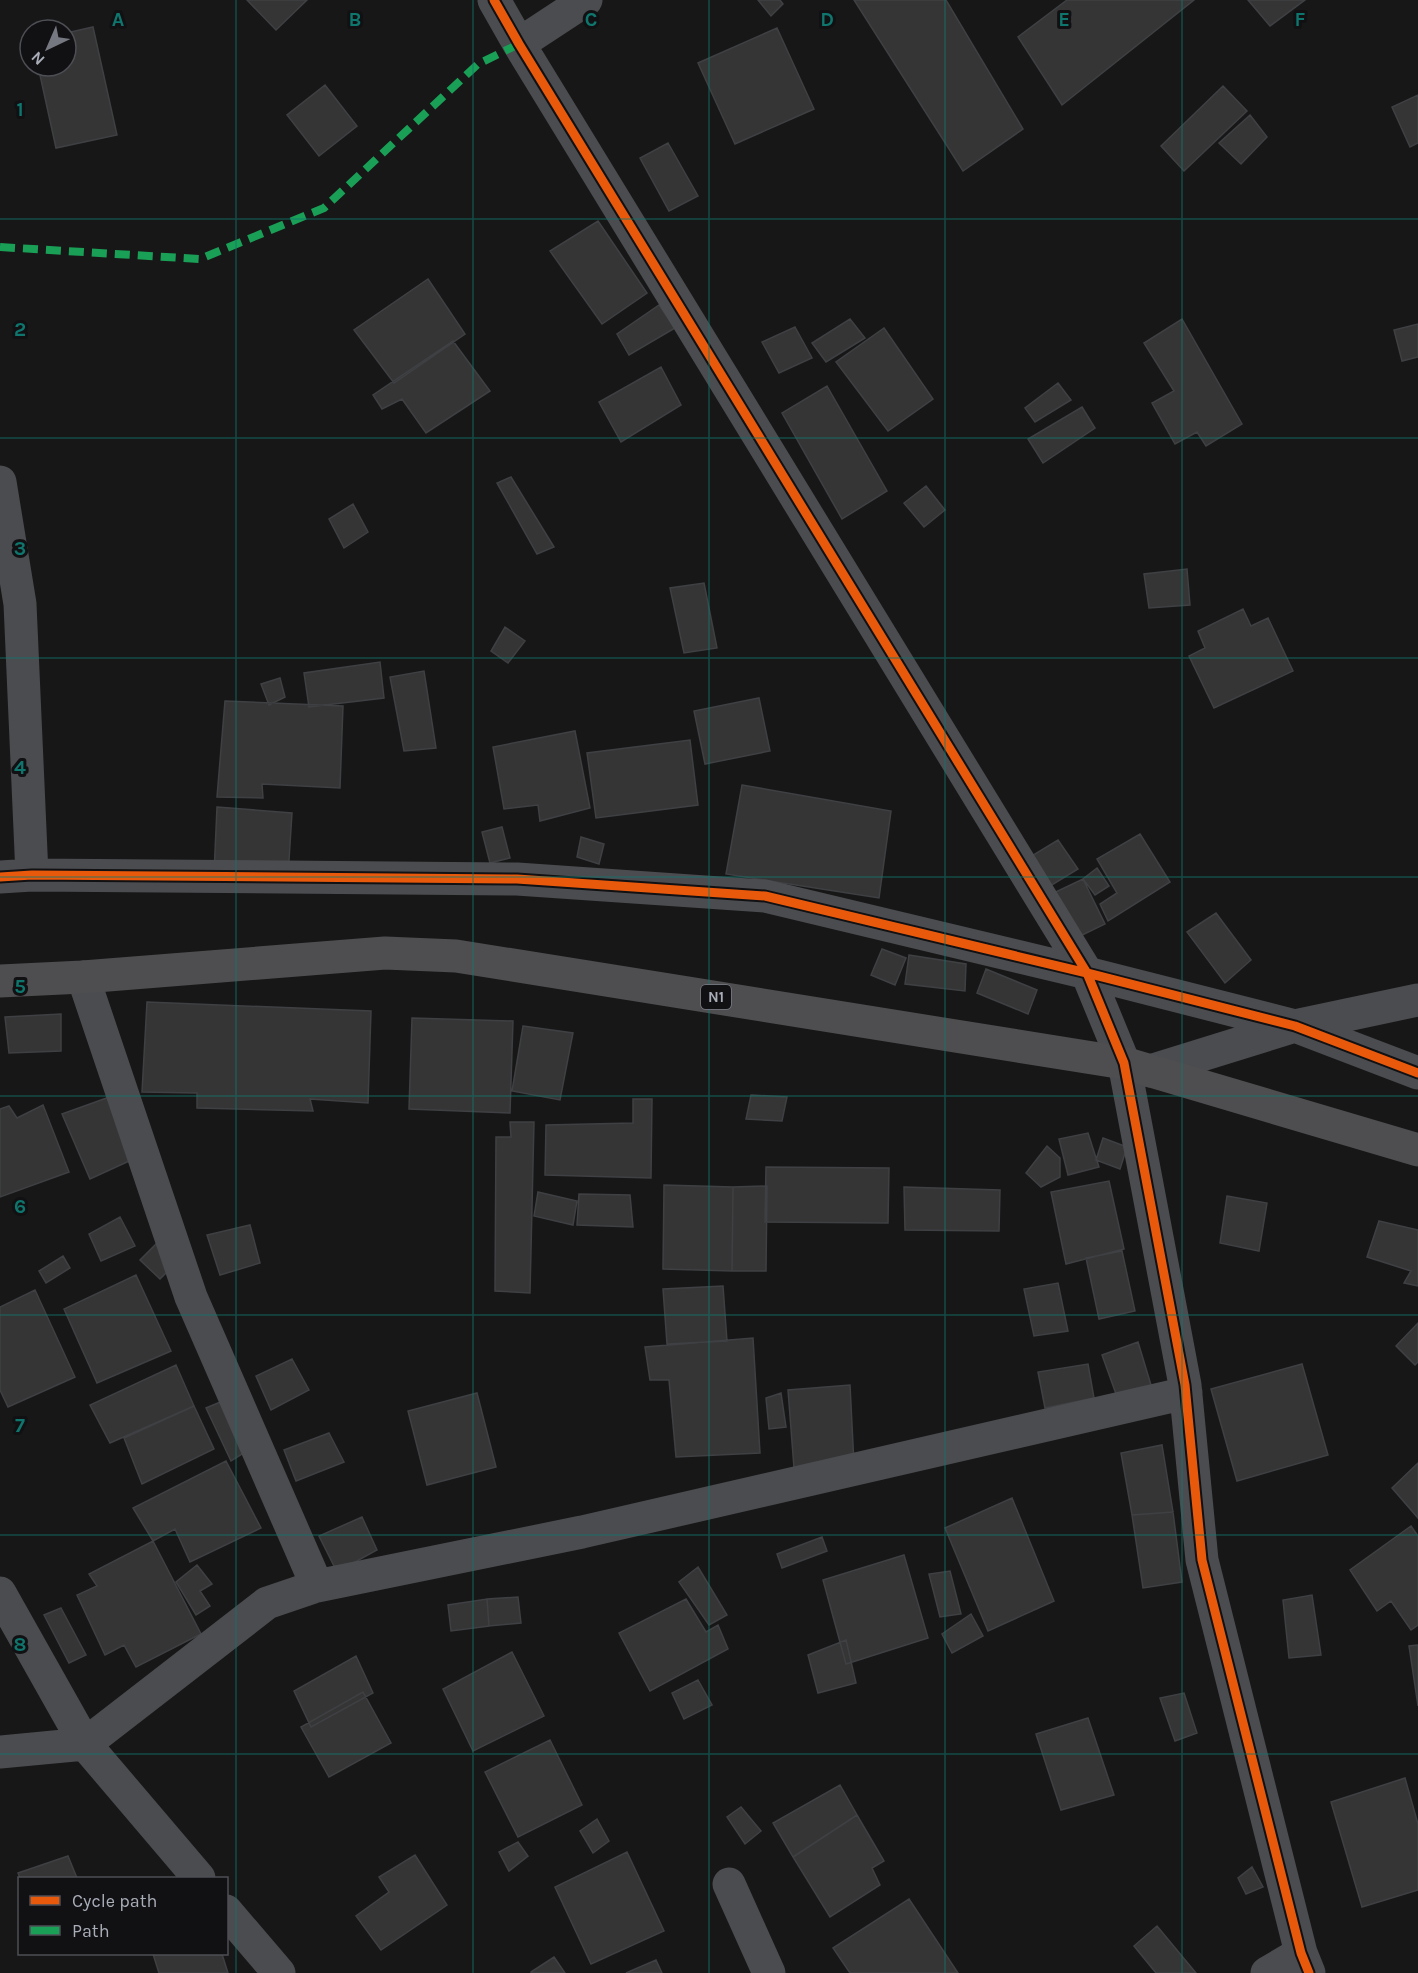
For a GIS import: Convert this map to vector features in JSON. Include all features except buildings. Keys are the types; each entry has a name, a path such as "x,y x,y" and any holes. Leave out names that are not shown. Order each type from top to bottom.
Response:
{"highway":[{"name":"N1","path":"0,981 83,977 385,953 456,956 1137,1067 1418,1150"}],"street":[{"path":"494,0 1087,973 1137,1067 1186,1393 1202,1560 1305,1963 1267,1973"},
{"path":"519,44 586,0"},
{"path":"0,482 20,604 32,875"},
{"path":"0,878 32,875 517,879 765,896 1087,973 1295,1026 1418,1073"},
{"path":"83,977 191,1297 317,1586"},
{"path":"1137,1067 1295,1026 1418,1000"},
{"path":"0,1752 86,1744 267,1603 317,1586 582,1532 1186,1393"},
{"path":"0,1593 86,1744 198,1877"},
{"path":"729,1884 769,1973"},
{"path":"228,1913 279,1973"}],"marked path":[{"path":"0,247 200,259 324,208 478,64 519,44"}],"cycle path":[{"path":"494,0 1087,973 1124,1063 1185,1385 1202,1560 1301,1953 1309,1973"},
{"path":"0,877 32,875 517,879 765,896 1087,973 1295,1026 1418,1073"}]}
